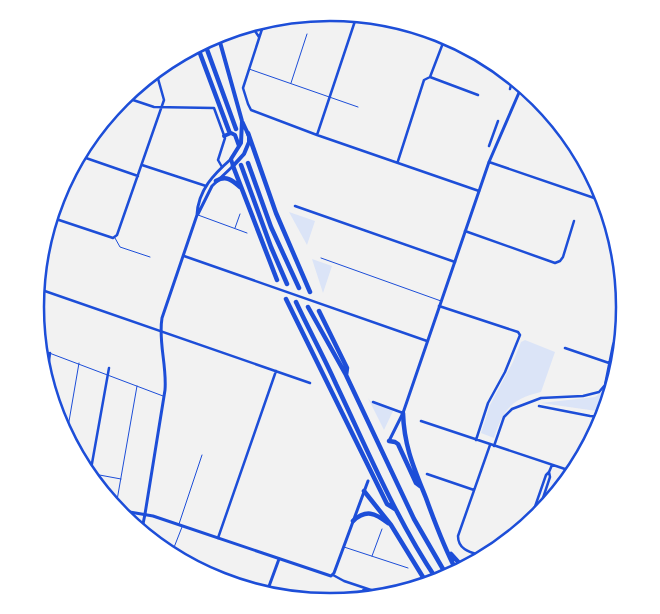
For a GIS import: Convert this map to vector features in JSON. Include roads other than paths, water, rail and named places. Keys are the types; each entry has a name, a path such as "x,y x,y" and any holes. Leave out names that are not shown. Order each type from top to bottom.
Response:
{"highway":[{"path":"206,50 236,129"},
{"path":"200,53 216,101 230,131"},
{"path":"248,134 276,213 310,292"},
{"path":"248,163 271,227 299,288"},
{"path":"241,165 271,247 287,284"},
{"path":"233,166 277,280"},
{"path":"216,181 222,178 229,179 241,188"},
{"path":"286,299 376,483 387,504 396,510"},
{"path":"296,302 396,510 433,573"},
{"path":"308,307 346,375 424,538 443,569"},
{"path":"319,311 347,368 346,375"},
{"path":"402,413 406,444 420,486 453,564"},
{"path":"389,440 398,444 416,483 420,486"},
{"path":"364,491 391,525 423,577"},
{"path":"353,521 362,514 370,512 391,525"},
{"path":"443,542 458,562"}],"main road":[{"path":"143,523 164,396 166,373 160,330 164,312 197,215 210,188 241,158 249,140 220,43"},
{"path":"389,440 402,413 489,162 519,93"},
{"path":"197,215 198,206 206,186 239,148 242,138 242,120"},
{"path":"224,136 231,133 235,135 239,148"},
{"path":"231,159 233,166"},
{"path":"206,186 210,188"},
{"path":"131,512 144,514 327,575 333,575 368,481"},
{"path":"269,586 279,559"}],"street":[{"path":"317,135 354,23"},
{"path":"262,30 243,88 248,104 254,112 479,191"},
{"path":"255,31 259,37"},
{"path":"398,162 424,80 430,77 442,45"},
{"path":"430,77 478,95"},
{"path":"58,220 114,238 117,236 162,108 164,100 158,79"},
{"path":"133,100 162,108 214,108 224,136 218,160 222,167"},
{"path":"489,146 498,121"},
{"path":"494,132 500,135"},
{"path":"86,158 138,176"},
{"path":"489,162 594,198"},
{"path":"142,165 206,186"},
{"path":"295,206 455,262"},
{"path":"465,232 552,263 558,263 563,256 574,221"},
{"path":"184,256 427,341"},
{"path":"45,291 310,383"},
{"path":"439,306 518,332 520,336 505,372 488,403 476,440"},
{"path":"605,384 612,347"},
{"path":"565,348 609,363"},
{"path":"49,358 50,353"},
{"path":"92,465 110,368"},
{"path":"218,538 276,371"},
{"path":"494,446 504,418 512,409 541,398 582,396 599,392 605,385"},
{"path":"374,402 402,413"},
{"path":"539,406 594,416"},
{"path":"421,421 566,469"},
{"path":"475,553 461,547 458,540 490,444"},
{"path":"535,505 546,475 552,465"},
{"path":"543,497 550,477 549,472"},
{"path":"427,474 474,490"},
{"path":"333,575 369,590"}],"lane":[{"path":"290,83 307,34"},
{"path":"248,69 358,107"},
{"path":"235,229 240,214"},
{"path":"197,215 247,233"},
{"path":"114,238 120,247 150,257"},
{"path":"321,258 441,301"},
{"path":"50,353 164,396"},
{"path":"69,422 79,363"},
{"path":"118,498 137,386"},
{"path":"175,547 202,455"},
{"path":"98,475 121,479"},
{"path":"372,556 382,529"},
{"path":"344,547 408,568"}]}
